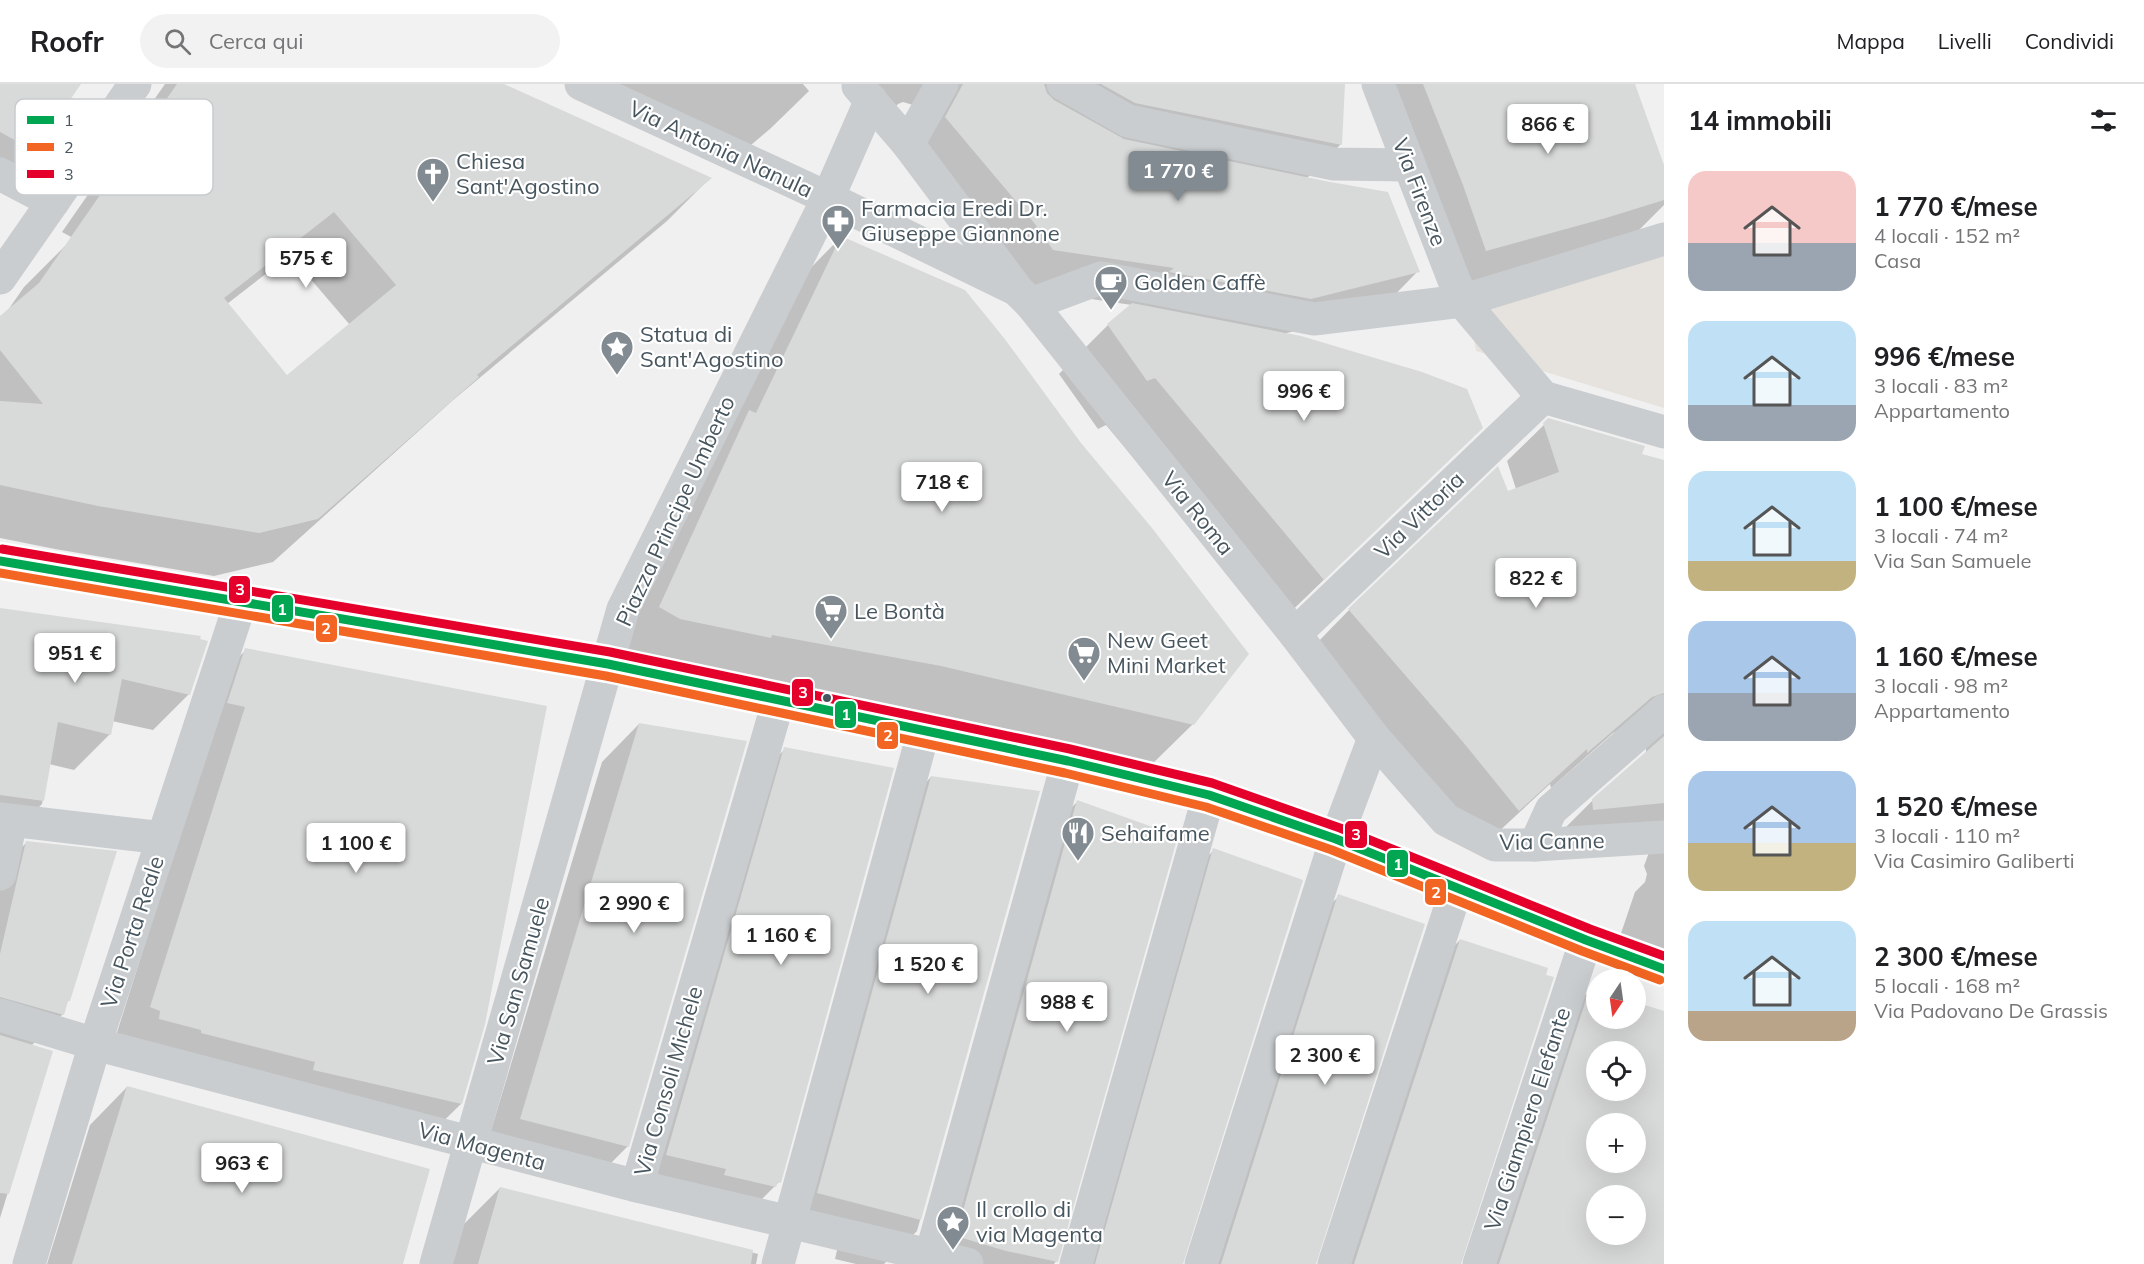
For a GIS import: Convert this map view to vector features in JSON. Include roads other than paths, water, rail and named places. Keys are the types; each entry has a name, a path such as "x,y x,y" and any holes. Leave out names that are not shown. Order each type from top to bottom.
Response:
{"street":[{"path":"125,99 135,84"},
{"name":"Via Antonia Nanula","path":"581,84 828,198"},
{"path":"908,144 942,84"},
{"path":"1063,84 1128,121 1334,164 1409,165"},
{"name":"Via Firenze","path":"1378,84 1462,301 1543,397"},
{"name":"Piazza Principe Umberto","path":"608,664 623,609 828,198 864,92"},
{"name":"Via Roma","path":"864,92 908,144 1024,297 1295,634 1374,738"},
{"path":"0,174 15,182"},
{"path":"40,195 53,202"},
{"path":"0,278 58,195"},
{"name":"Via Roma","path":"828,198 1024,297"},
{"path":"1024,297 1101,278 1314,319 1462,301 1664,239"},
{"path":"1543,397 1664,432"},
{"name":"Via Vittoria","path":"1295,634 1543,397"},
{"path":"0,561 608,664 1068,761 1209,795 1336,839 1664,969"},
{"name":"Via Porta Reale","path":"29,1264 95,1044 241,601"},
{"name":"Via San Samuele","path":"436,1264 608,664"},
{"name":"Via Consoli Michele","path":"638,1186 779,699"},
{"path":"1535,845 1551,810 1664,711"},
{"path":"778,1264 924,730"},
{"path":"1201,1264 1336,839 1374,738"},
{"name":"Via Canne","path":"1374,738 1446,820 1495,845 1535,845 1664,837"},
{"path":"931,1255 1068,761"},
{"path":"1076,1264 1209,795"},
{"path":"0,874 5,820 163,838"},
{"path":"1334,1264 1457,887"},
{"name":"Via Giampiero Elefante","path":"1479,1264 1586,940"},
{"name":"Via Magenta","path":"0,1015 95,1044 638,1186 967,1264"}],"place":[{"name":"Chiesa Sant'Agostino","path":"433,203"},
{"name":"Farmacia Eredi Dr. Giuseppe Giannone","path":"838,250"},
{"name":"Golden Caffè","path":"1111,311"},
{"name":"Statua di Sant'Agostino","path":"617,376"},
{"name":"Le Bontà","path":"831,640"},
{"name":"New Geet Mini Market","path":"1084,682"},
{"name":"Sehaifame","path":"1078,862"},
{"name":"Il crollo di via Magenta","path":"953,1251"}]}
